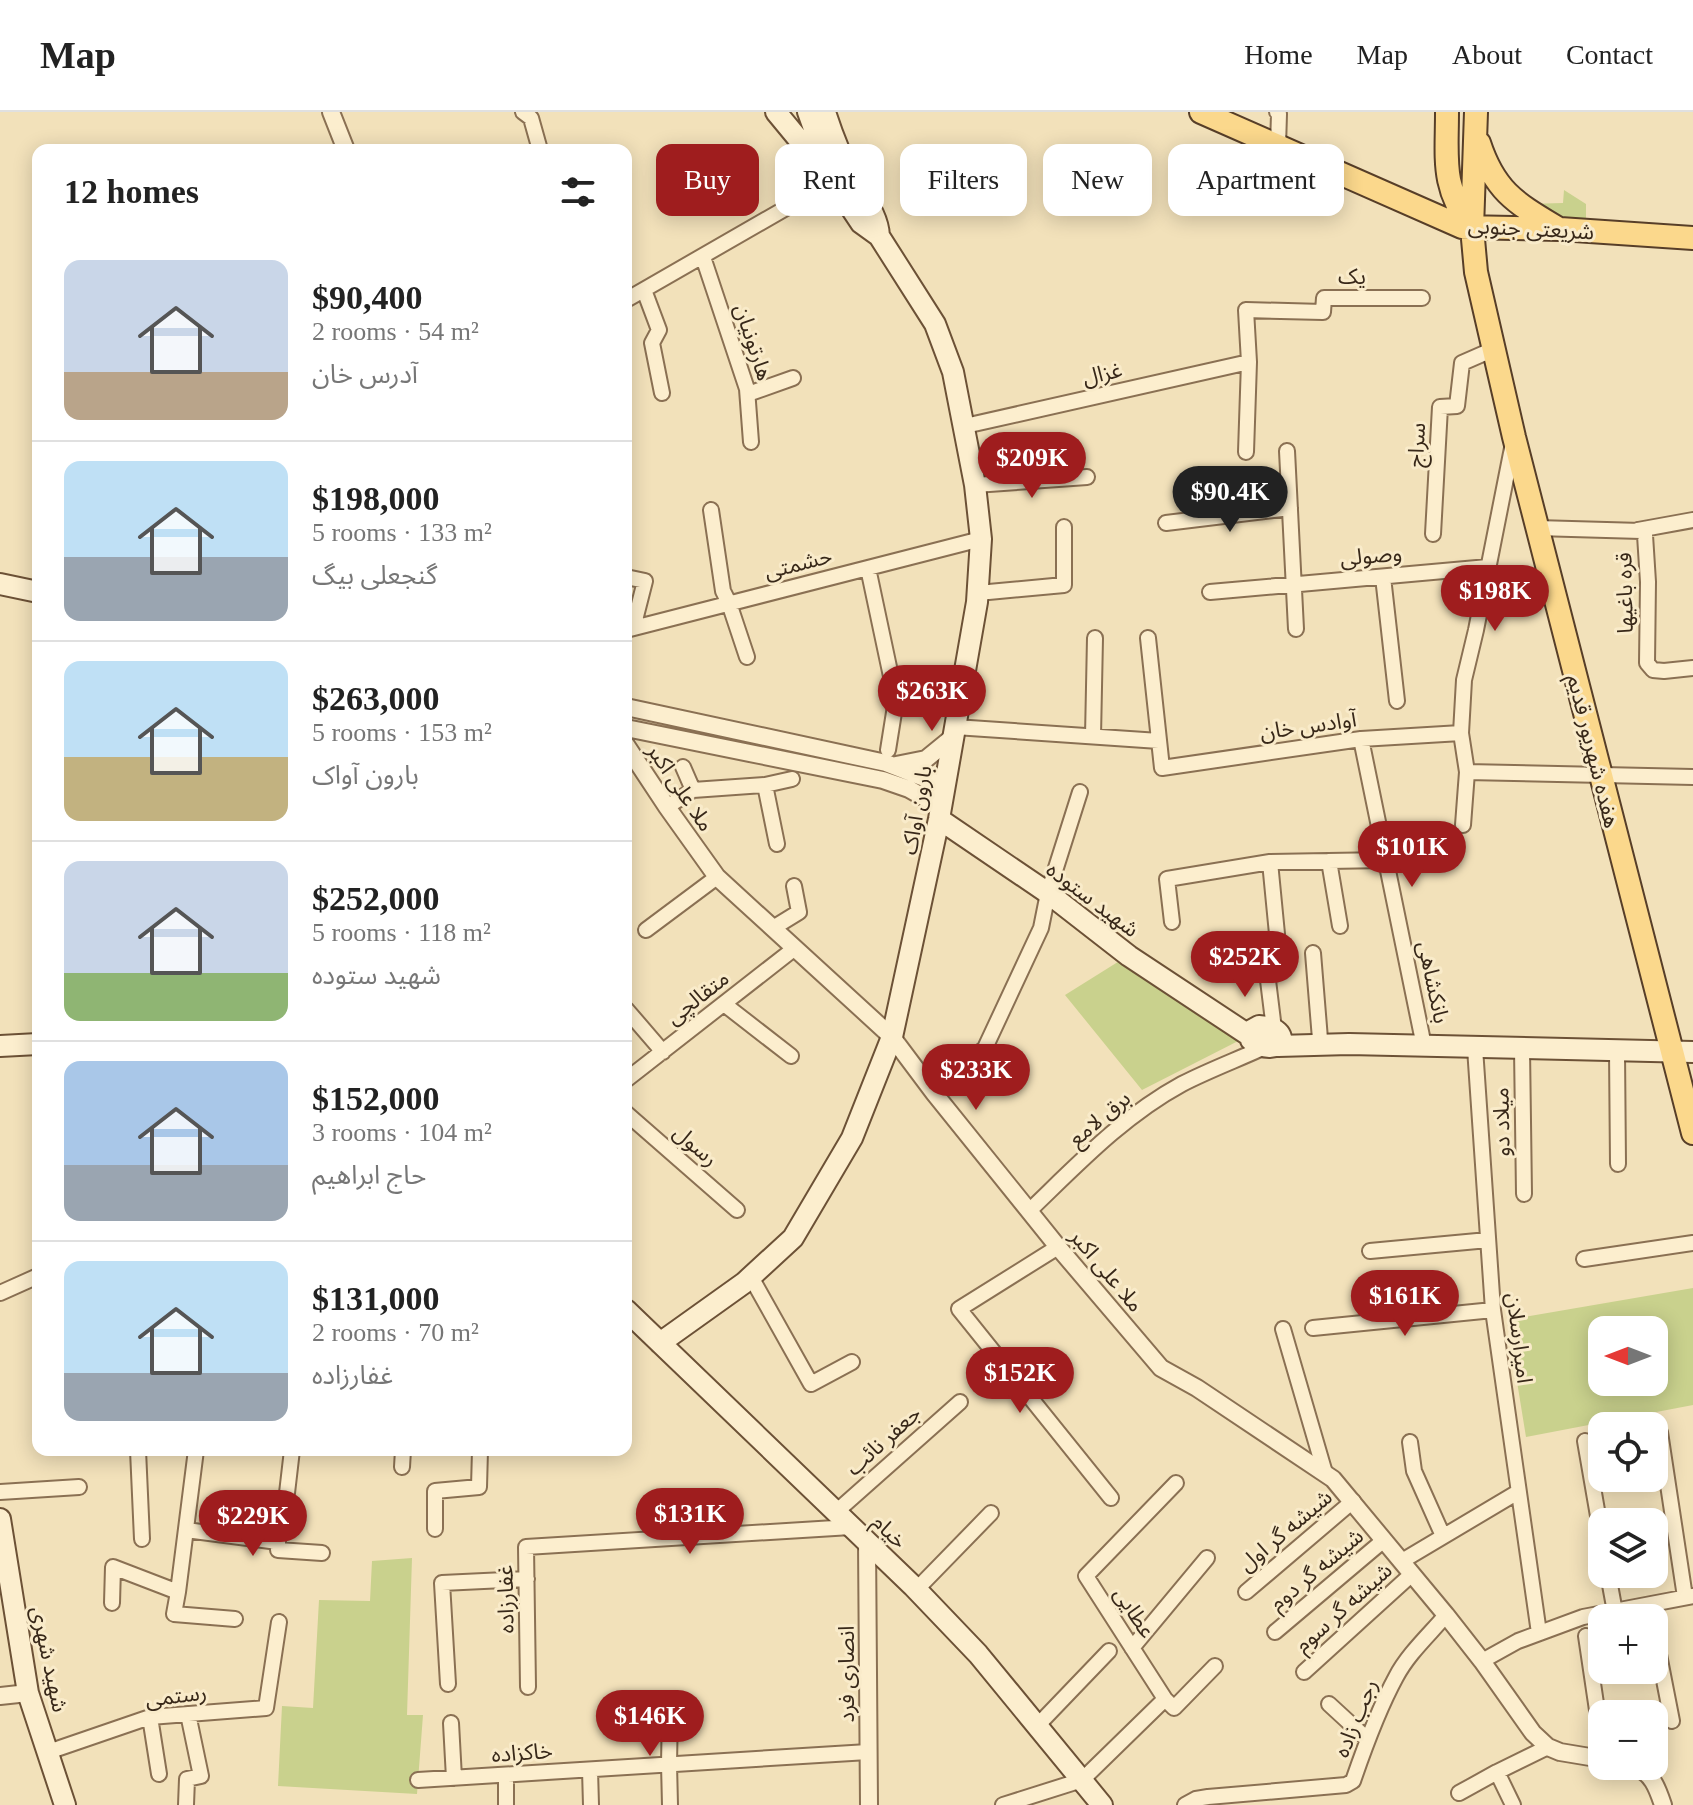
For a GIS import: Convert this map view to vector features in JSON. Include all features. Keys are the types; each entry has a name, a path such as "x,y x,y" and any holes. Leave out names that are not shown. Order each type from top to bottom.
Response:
{"main road":[{"name":"بارون آواک","path":"776,112 802,144"},
{"path":"808,112 820,144"},
{"path":"825,112 851,177 876,218 879,236"},
{"name":"شریعتی جنوبی","path":"1201,112 1273,144"},
{"path":"1447,112 1450,190 1472,228"},
{"path":"1476,122 1491,175 1503,191 1560,229"},
{"name":"هفده شهریور قدیم","path":"1476,122 1472,228 1476,272 1514,437 1600,775 1682,1053 1693,1133"},
{"name":"شریعتی جنوبی","path":"1344,175 1472,228 1560,229 1693,238"},
{"name":"بارون آواک","path":"660,1343 751,1277 793,1238 852,1138 892,1037 945,786 978,593 981,539 975,485 953,372 935,324 879,236 856,216"},
{"path":"0,584 32,591"},
{"name":"شهید ستوده","path":"940,813 1184,994 1265,1036 1349,1044 1682,1053"},
{"name":"شهید ستوده","path":"1265,1036 1349,1044"},
{"path":"0,1046 32,1044"},
{"name":"خیام","path":"632,1316 867,1542 978,1654 1102,1805"},
{"name":"شهید شهری","path":"0,1519 28,1693 65,1805"}],"street":[{"path":"331,112 344,144"},
{"path":"523,112 531,118 538,144"},
{"path":"1277,112 1278,144"},
{"path":"632,297 775,215"},
{"name":"هارتونیان","path":"703,257 748,394 751,442"},
{"path":"644,290 659,330 652,343 662,393"},
{"name":"یک","path":"1249,362 1246,310 1323,312 1324,298 1422,298"},
{"name":"سراج","path":"1433,534 1440,407 1457,406 1462,363 1494,349"},
{"path":"1246,452 1249,362"},
{"name":"غزال","path":"965,426 1249,362"},
{"path":"748,394 793,378"},
{"path":"1463,825 1467,772 1461,733 1464,680 1514,437"},
{"path":"1287,451 1296,629"},
{"path":"975,485 1087,477"},
{"path":"1166,523 1290,508"},
{"path":"711,510 723,591 747,657"},
{"path":"1638,530 1693,520"},
{"path":"978,593 1064,585 1064,527"},
{"name":"قره باغیها","path":"1537,528 1638,530 1645,535 1647,663 1653,670 1693,668"},
{"name":"حشمتی","path":"632,628 981,539"},
{"name":"وصولی","path":"1210,592 1488,567"},
{"path":"868,568 896,700 890,759 883,780"},
{"path":"1383,577 1397,701"},
{"path":"632,578 645,581 632,620"},
{"path":"1093,736 1095,638"},
{"path":"632,708 890,759 926,759 954,732 1159,741 1148,638"},
{"name":"شهید ستوده","path":"632,729 883,780 909,789 940,813"},
{"name":"آوادس خان","path":"1159,741 1162,768 1361,739 1461,733"},
{"name":"بانکشاهی","path":"1361,739 1424,1046"},
{"name":"ملا علی اکبر","path":"632,754 717,877 892,1037 1058,1247 1161,1368 1197,1388 1325,1473 1353,1501 1407,1567 1482,1661 1533,1733 1548,1747"},
{"path":"890,759 945,786"},
{"path":"683,767 693,790"},
{"path":"1467,772 1693,777"},
{"path":"667,807 693,790 765,785 792,779"},
{"path":"765,785 777,844"},
{"path":"934,1093 985,1048 1041,928 1048,893 1080,792"},
{"path":"1172,922 1167,879 1270,862 1386,860"},
{"path":"1329,861 1340,926"},
{"path":"1270,862 1277,934"},
{"path":"646,930 717,877"},
{"path":"773,928 799,912 794,886"},
{"name":"متقالچی","path":"632,1075 795,948"},
{"path":"1313,953 1320,1039"},
{"path":"1265,956 1265,1036"},
{"path":"724,1004 791,1056"},
{"path":"632,1016 663,1052"},
{"name":"برق لامع","path":"1029,1211 1107,1136 1182,1084 1207,1073 1265,1036"},
{"name":"امیرارسلان","path":"1475,1048 1493,1310 1539,1633"},
{"name":"میلاد دو","path":"1522,1049 1524,1194"},
{"path":"1617,1052 1618,1164"},
{"name":"رسول","path":"632,1118 737,1210"},
{"path":"1370,1251 1488,1240"},
{"path":"1584,1259 1693,1243"},
{"path":"1058,1247 959,1309 1111,1498"},
{"path":"751,1277 811,1384 852,1362"},
{"path":"0,1293 32,1279"},
{"path":"1313,1328 1493,1310"},
{"path":"1283,1329 1325,1473"},
{"name":"جعفر نائب","path":"836,1512 960,1402"},
{"path":"1585,1441 1597,1508"},
{"path":"1410,1442 1414,1471 1443,1536"},
{"path":"138,1456 142,1539"},
{"path":"195,1456 174,1614 235,1619"},
{"path":"287,1493 291,1456"},
{"path":"402,1467 403,1456"},
{"path":"435,1529 435,1491 479,1487 480,1456"},
{"path":"1668,1477 1689,1596 1668,1604"},
{"name":"عطایی","path":"1165,1699 1086,1576 1176,1483"},
{"path":"0,1492 79,1487"},
{"name":"شیشه گر سوم","path":"1304,1672 1407,1567 1443,1536 1518,1492"},
{"name":"شیشه گر اول","path":"1246,1592 1353,1501"},
{"path":"916,1590 991,1513"},
{"name":"غفارزاده","path":"528,1687 526,1547 851,1527"},
{"path":"186,1530 278,1542 278,1550 322,1553"},
{"name":"شیشه گر دوم","path":"1275,1632 1384,1540"},
{"name":"انصاری فرد","path":"867,1542 869,1805"},
{"path":"1132,1648 1207,1558"},
{"path":"112,1603 113,1567 178,1592"},
{"path":"448,1684 442,1583 527,1579"},
{"name":"رجب زاده","path":"1185,1805 1196,1799 1210,1801 1346,1785 1353,1781 1367,1739 1396,1676 1446,1615"},
{"path":"1482,1661 1518,1641 1588,1616"},
{"name":"رستمی","path":"48,1752 150,1717 266,1708 279,1622"},
{"path":"1586,1636 1595,1700"},
{"name":"عطایی","path":"1038,1725 1109,1651"},
{"path":"1003,1805 1082,1780 1165,1699 1174,1708 1215,1666"},
{"path":"1665,1684 1672,1721"},
{"path":"0,1696 28,1693"},
{"path":"1329,1704 1367,1739"},
{"path":"670,1710 670,1805"},
{"path":"186,1805 187,1779 201,1776 188,1714"},
{"path":"150,1717 159,1774"},
{"path":"451,1723 454,1778"},
{"path":"1459,1793 1548,1747 1588,1757"},
{"name":"خاکزاده","path":"418,1780 868,1752"},
{"path":"590,1770 591,1805"},
{"path":"1497,1772 1513,1805"},
{"path":"506,1775 506,1805"},
{"path":"1651,1780 1663,1805"}],"green space":[{"path":"1564,190 1586,204 1586,231 1526,204 1563,203"},
{"path":"1121,960 1246,1037 1142,1090 1065,995"},
{"path":"1693,1288 1693,1405 1656,1412 1588,1412 1588,1425 1526,1437 1507,1320"},
{"path":"412,1558 407,1715 423,1715 417,1794 278,1786 282,1706 313,1708 319,1600 370,1601 372,1561"}]}
